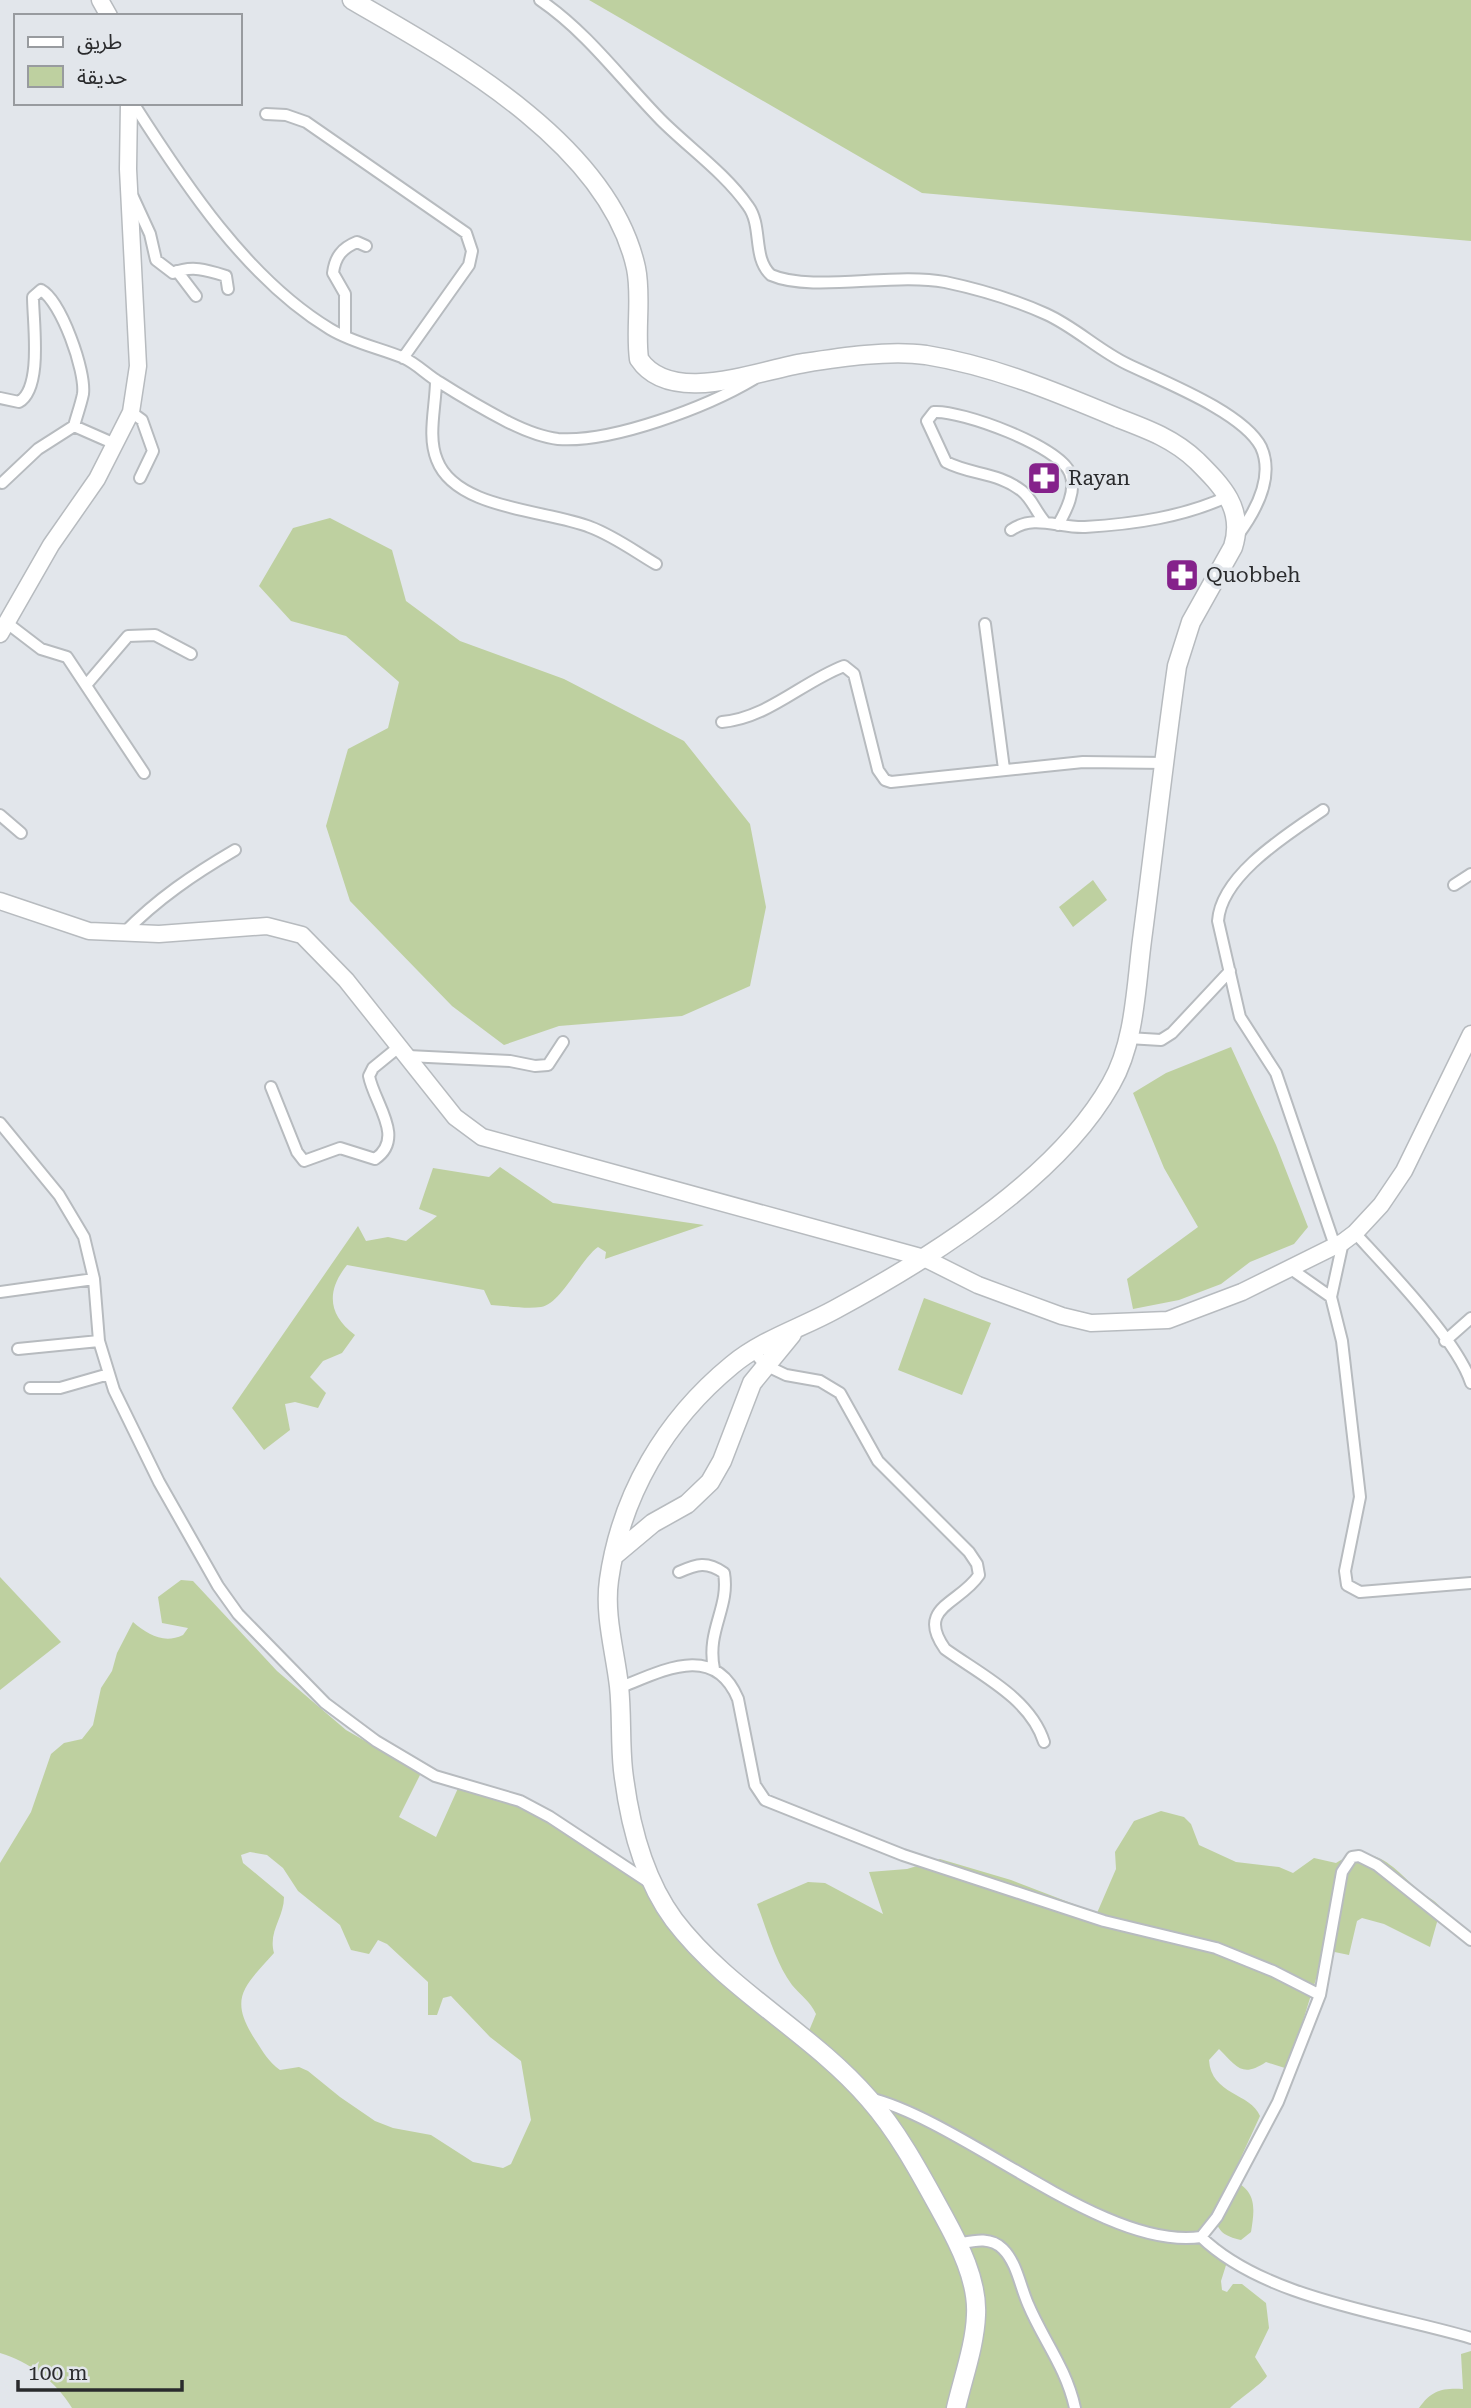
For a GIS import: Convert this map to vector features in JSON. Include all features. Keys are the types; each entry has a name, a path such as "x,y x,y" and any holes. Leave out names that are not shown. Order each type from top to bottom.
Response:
{"main road":[{"path":"352,0 457,64 524,110 582,165 613,216 636,269 637,345 639,359 645,367 666,379 687,383 765,373 804,363 891,355 925,355 1011,376 1054,390 1149,429 1185,450 1219,481 1235,510 1236,538 1191,622 1181,650 1128,1038 1113,1081 1097,1106 1031,1178 924,1258 876,1288 792,1333 770,1340 753,1350 733,1364 682,1415 641,1474 619,1529 607,1600 619,1688 623,1771 639,1847 653,1885 672,1918 705,1954 867,2097 922,2176 957,2244 975,2294 976,2316 956,2408"},
{"path":"616,1554 653,1522 687,1504 710,1482 722,1461 752,1383 792,1333"},
{"path":"733,1364 752,1383"}],"street":[{"path":"540,0 591,41 662,120 741,196 752,211 762,263 771,275 820,282 918,278 987,294 1045,313 1126,363 1219,410 1260,446 1265,462 1262,492 1256,507 1236,538"},
{"path":"131,105 129,188 138,366 131,412 97,480 51,545 4,628 41,649 67,657 144,773"},
{"path":"132,105 211,217 233,242 315,319 345,336 403,358 436,380 529,431 543,436 571,439 671,418 725,396 765,373"},
{"path":"266,114 286,115 306,122 461,226 466,233 472,251 469,265 403,358"},
{"path":"129,188 150,234 156,260 173,273 185,268 205,269 226,276 228,289"},
{"path":"345,336 345,294 333,273 335,259 348,246 357,242 366,246"},
{"path":"177,271 196,296"},
{"path":"0,398 19,402 26,398 30,388 36,356 33,297 41,290 53,301 81,365 83,393 74,426 38,449 2,483"},
{"path":"436,380 432,446 438,464 454,483 503,506 587,525 610,535 656,564"},
{"path":"131,412 142,420 153,451 140,478"},
{"path":"1045,522 1034,511 1029,498 1005,480 946,462 928,421 933,412 956,413 1016,435 1058,458 1070,473 1072,488 1058,525"},
{"path":"74,426 115,444"},
{"path":"1011,530 1032,521 1058,525 1137,523 1182,514 1229,496"},
{"path":"985,624 1004,769"},
{"path":"87,684 128,636 155,635 191,654"},
{"path":"722,722 737,721 764,711 817,676 844,666 854,674 878,770 885,780 899,783 1083,762 1166,763"},
{"path":"1323,810 1257,859 1219,908 1218,921 1240,1017 1276,1073 1344,1240 1394,1274 1445,1341 1471,1383"},
{"path":"0,815 21,833"},
{"path":"124,933 186,878 235,850"},
{"path":"1454,885 1471,874"},
{"path":"0,901 29,913 89,931 200,932 267,926 302,935 346,980 454,1117 482,1137 924,1258 978,1285 1062,1316 1091,1323 1119,1324 1180,1317 1291,1269 1344,1240 1381,1205 1404,1171 1471,1034"},
{"path":"1128,1038 1161,1040 1172,1033 1230,971"},
{"path":"271,1087 297,1152 304,1160 340,1148 375,1158 387,1148 390,1136 369,1076 373,1068 404,1051 510,1061 535,1066 548,1065 563,1042"},
{"path":"0,1123 72,1215 84,1237 93,1279 99,1341 109,1374 143,1452 218,1586 253,1630 325,1703 376,1741 430,1774 520,1801 550,1817 653,1885"},
{"path":"1344,1240 1331,1297 1342,1340 1360,1485 1359,1508 1345,1571 1347,1585 1360,1592 1471,1583"},
{"path":"1291,1269 1331,1297"},
{"path":"0,1292 93,1279"},
{"path":"1445,1341 1471,1318"},
{"path":"18,1349 99,1341"},
{"path":"753,1350 765,1366 786,1375 820,1381 840,1393 878,1461 969,1552 977,1564 979,1575 972,1586 936,1615 933,1627 937,1638 945,1649 1026,1709 1038,1724 1044,1742"},
{"path":"30,1388 60,1388 109,1374"},
{"path":"679,1572 702,1563 712,1565 724,1573 726,1585 711,1647 714,1669"},
{"path":"619,1688 665,1669 687,1665 714,1669 734,1688 755,1785 765,1800 903,1855 1104,1921 1216,1948 1273,1971 1320,1995"},
{"path":"1201,2237 1217,2217 1278,2102 1320,1995 1342,1872 1352,1857 1359,1856 1377,1864 1471,1940"},
{"path":"867,2097 897,2106 957,2135 1111,2219 1155,2234 1201,2237 1221,2256 1262,2278 1389,2319 1471,2339"},
{"path":"957,2244 990,2241 1003,2249 1013,2263 1028,2306 1059,2359 1075,2408"}],"green space":[{"path":"589,0 1471,0 1471,241 922,193"},
{"path":"330,518 392,550 406,601 460,641 564,679 684,741 750,824 766,907 750,986 682,1016 559,1026 504,1045 452,1006 350,901 326,826 348,749 388,728 399,682 346,636 291,621 259,586 293,528"},
{"path":"1093,880 1107,900 1073,927 1059,907"},
{"path":"1231,1047 1276,1145 1308,1227 1294,1244 1250,1262 1221,1284 1179,1300 1133,1309 1127,1279 1198,1227 1164,1168 1133,1093 1166,1073"},
{"path":"500,1167 553,1203 704,1225 605,1259 606,1252 598,1247 556,1298 541,1307 491,1305 484,1290 347,1265 336,1284 333,1302 339,1319 355,1335 342,1353 323,1361 310,1377 326,1393 318,1408 295,1402 285,1404 290,1430 264,1450 232,1408 358,1226 366,1241 388,1237 406,1241 437,1216 419,1209 433,1168 489,1177"},
{"path":"924,1298 991,1323 962,1395 898,1370"},
{"path":"0,1577 61,1642 0,1690"},
{"path":"181,1580 193,1581 277,1671 346,1730 421,1773 399,1817 436,1837 459,1786 548,1818 643,1883 668,1918 806,2038 816,2014 792,1985 781,1966 757,1904 808,1882 825,1883 883,1914 869,1872 907,1869 940,1859 1011,1880 1097,1913 1116,1869 1115,1852 1134,1821 1161,1811 1184,1817 1191,1824 1199,1845 1236,1862 1279,1867 1293,1873 1314,1858 1336,1863 1360,1854 1371,1855 1389,1864 1441,1908 1430,1947 1384,1924 1362,1918 1357,1921 1349,1955 1325,1950 1288,2069 1266,2062 1245,2070 1219,2049 1209,2060 1211,2072 1217,2080 1249,2102 1260,2116 1231,2179 1250,2194 1253,2207 1251,2232 1241,2240 1230,2237 1220,2229 1214,2215 1207,2220 1205,2235 1227,2262 1221,2281 1222,2290 1227,2292 1233,2284 1242,2284 1266,2303 1269,2328 1255,2357 1267,2376 1230,2408 72,2408 58,2389 41,2374 0,2353 0,1863 31,1812 51,1754 64,1743 82,1739 93,1725 101,1688 112,1671 117,1653 133,1622 150,1634 169,1639 183,1635 188,1628 162,1623 158,1597","holes":["250,1852 267,1855 283,1868 298,1891 340,1925 351,1950 369,1954 378,1940 387,1944 428,1982 428,2015 437,2015 443,1998 451,1996 490,2037 521,2061 531,2120 511,2164 503,2168 473,2162 431,2135 393,2128 375,2121 308,2071 299,2067 280,2070 266,2057 247,2026 241,2003 248,1984 274,1953 273,1938 284,1897 243,1863 241,1855"]},
{"path":"1471,2351 1471,2408 1419,2408 1428,2397 1438,2391 1463,2389 1461,2354"}],"place":[{"name":"Rayan","path":"1044,478"},
{"name":"Quobbeh","path":"1182,575"}]}
